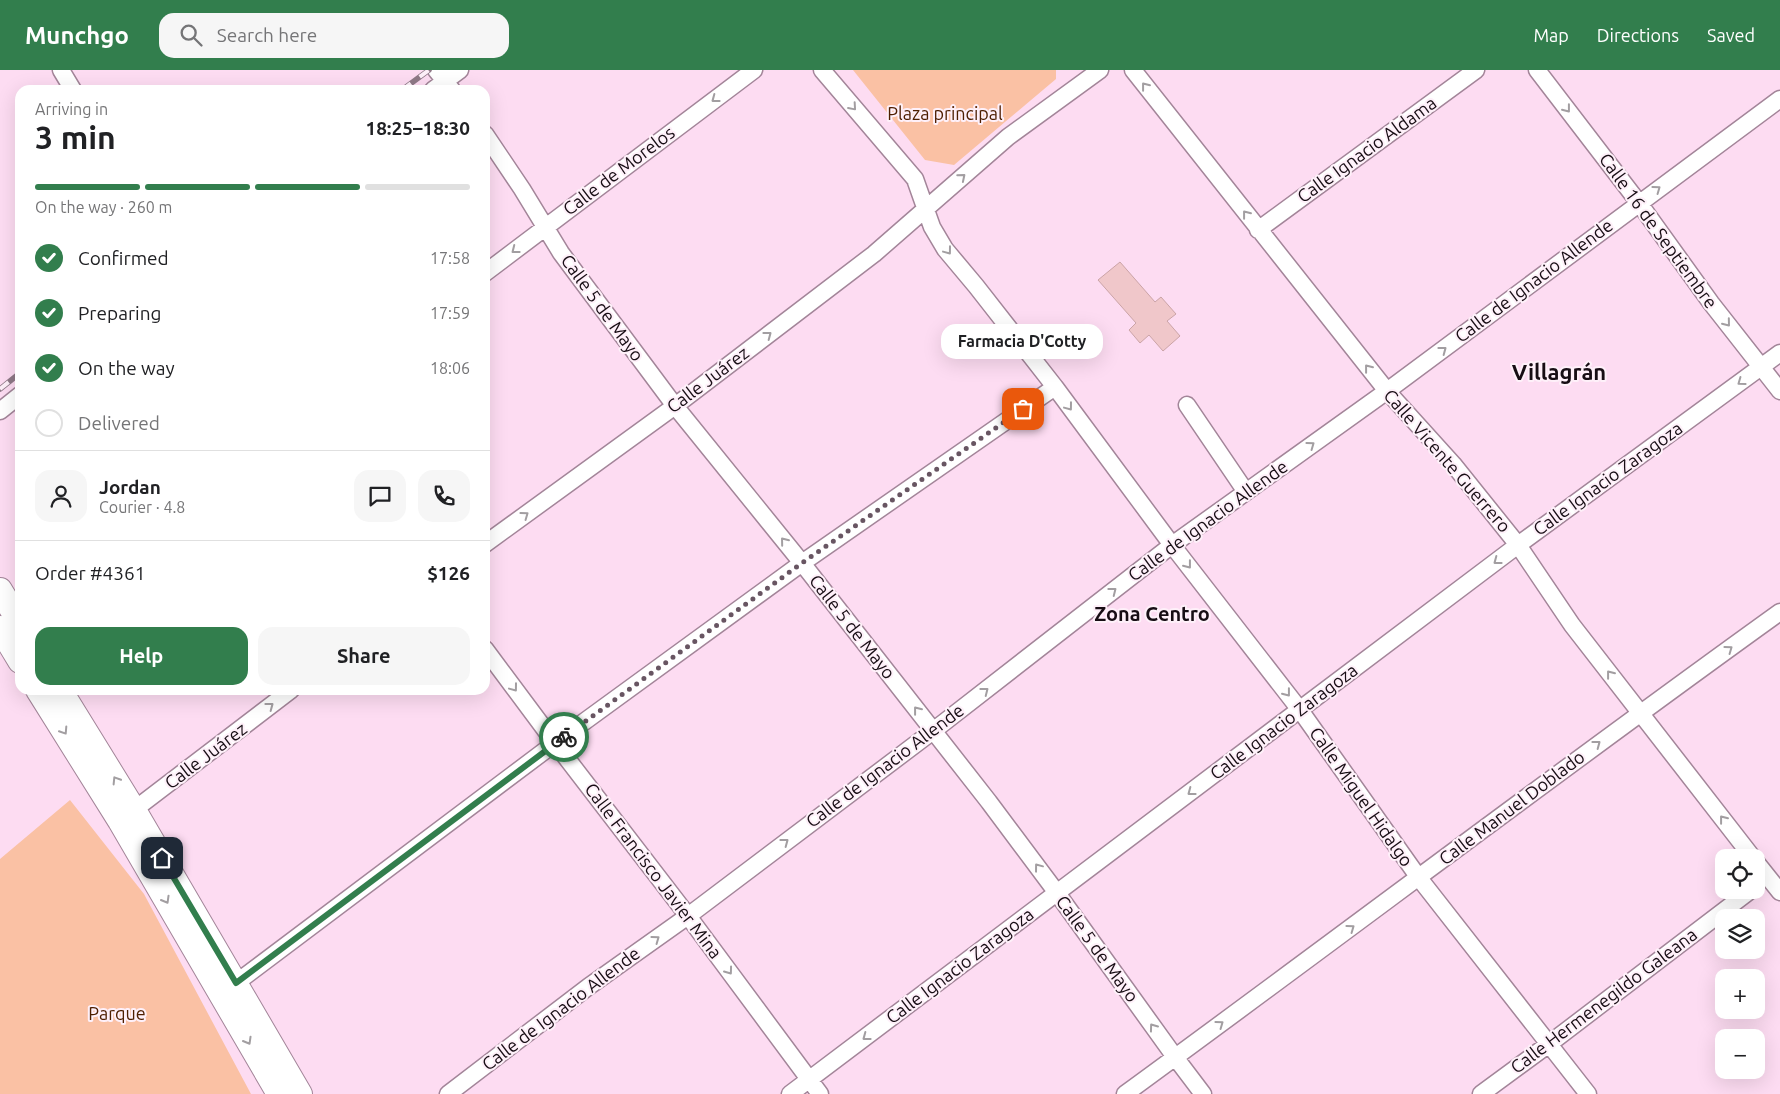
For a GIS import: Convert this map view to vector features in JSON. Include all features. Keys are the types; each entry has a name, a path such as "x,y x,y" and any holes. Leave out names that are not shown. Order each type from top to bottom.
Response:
{"main road":[{"path":"0,590 9,632 15,648"},
{"path":"42,695 127,815"},
{"path":"63,695 127,815 228,989 279,1094"},
{"path":"228,989 300,1094"}],"street":[{"path":"61,70 70,85"},
{"path":"442,83 460,70"},
{"name":"Calle de Morelos","path":"490,270 544,227 754,70"},
{"name":"Calle Miguel Hidalgo","path":"822,70 915,179 932,227 945,249 1055,387 1172,545 1300,710 1418,878 1588,1094"},
{"name":"Calle Juárez","path":"490,540 675,406 874,254 1008,138 1100,70"},
{"name":"Calle Vicente Guerrero","path":"1133,70 1387,392 1453,464 1518,545 1572,625 1746,849"},
{"name":"Calle Ignacio Aldama","path":"1258,230 1476,70"},
{"name":"Calle 16 de Septiembre","path":"1538,70 1639,203 1711,303 1780,391"},
{"name":"Calle de Ignacio Allende","path":"448,1094 588,987 688,916 933,731 1172,545 1387,392 1780,99"},
{"name":"Calle 5 de Mayo","path":"490,141 561,253 675,406 802,563 933,731 1057,893 1203,1094"},
{"name":"Calle Ignacio Zaragoza","path":"790,1094 1518,545 1780,353"},
{"path":"228,989 555,743 802,563 1055,387"},
{"path":"0,411 15,399"},
{"path":"1187,405 1246,492"},
{"name":"Calle Manuel Doblado","path":"1124,1094 1640,712 1780,612"},
{"name":"Calle Francisco Javier Mina","path":"490,656 688,916 820,1094"},
{"name":"Calle Juárez","path":"127,815 284,695"},
{"path":"1768,877 1780,892"},
{"name":"Calle Hermenegildo Galeana","path":"1481,1094 1739,899"}],"green space":[{"name":"Plaza principal","path":"853,70 1056,70 1056,79 954,165 925,160"},
{"name":"Parque","path":"70,800 144,894 251,1094 0,1094 0,859"}],"building":[{"path":"1120,262 1155,302 1161,297 1176,314 1167,321 1180,336 1163,351 1149,335 1140,343 1129,330 1136,323 1098,280"}],"railway":[{"path":"409,85 429,70"},
{"path":"0,389 15,377"}],"way so far":[{"path":"564,737 802,563 1023,409"}],"place":[{"name":"Farmacia D'Cotty","path":"1023,409"}],"district":[{"name":"Villagrán","path":"1559,372"},
{"name":"Zona Centro","path":"1152,614"}],"route":[{"path":"162,858 236,983 564,737"}]}
